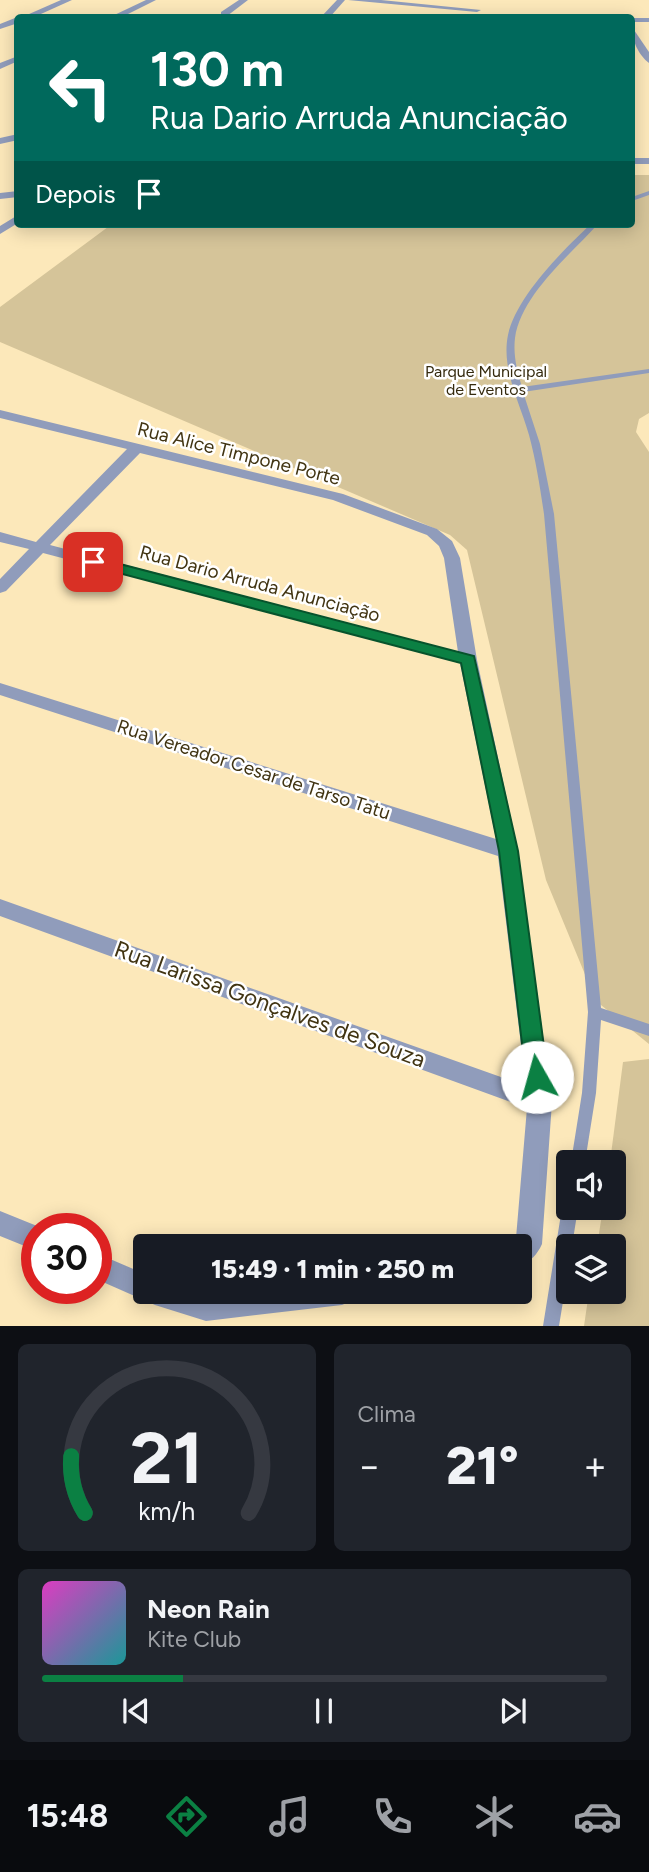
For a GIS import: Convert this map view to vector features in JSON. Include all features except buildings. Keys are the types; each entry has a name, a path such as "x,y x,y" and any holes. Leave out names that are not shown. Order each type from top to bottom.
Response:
{"street":[{"path":"34,14 68,0"},
{"path":"120,14 152,0"},
{"path":"223,14 244,0"},
{"path":"328,14 341,0"},
{"path":"352,0 477,10"},
{"path":"43,2 56,5"},
{"path":"635,34 649,60"},
{"name":"Rua Alice Timpone Porte","path":"0,414 338,497 380,510 432,533 446,544 453,558 468,660"},
{"path":"0,588 137,447"},
{"name":"Rua Dario Arruda Anunciação","path":"0,537 468,660"},
{"path":"468,660 508,851 540,1102 526,1234"},
{"name":"Rua Vereador Cesar de Tarso Tatu","path":"0,689 508,851"},
{"name":"Rua Larissa Gonçalves de Souza","path":"0,907 540,1102"},
{"path":"0,1223 21,1232"},
{"path":"112,1273 133,1282"},
{"path":"193,1304 206,1308 252,1304"}],"lane":[{"path":"580,1150 589,1093 595,1012 549,514 541,466 514,372 512,335 518,318 550,270 591,228"},
{"path":"519,390 649,371"},
{"path":"595,1012 649,1030"},
{"path":"551,1326 568,1220"}],"green space":[{"name":"Parque Municipal de Eventos","path":"635,175 649,175 649,413 639,419 636,432 649,452 649,1044 596,1001 546,880 467,550 450,535 0,342 0,307 107,228 635,228"},
{"path":"649,1059 649,1326 584,1326 587,1304 626,1304 626,1234 599,1234 601,1220 626,1220 626,1150 612,1150 623,1062"}],"route":[{"path":"93,562 468,660 508,851 537,1077"}]}
